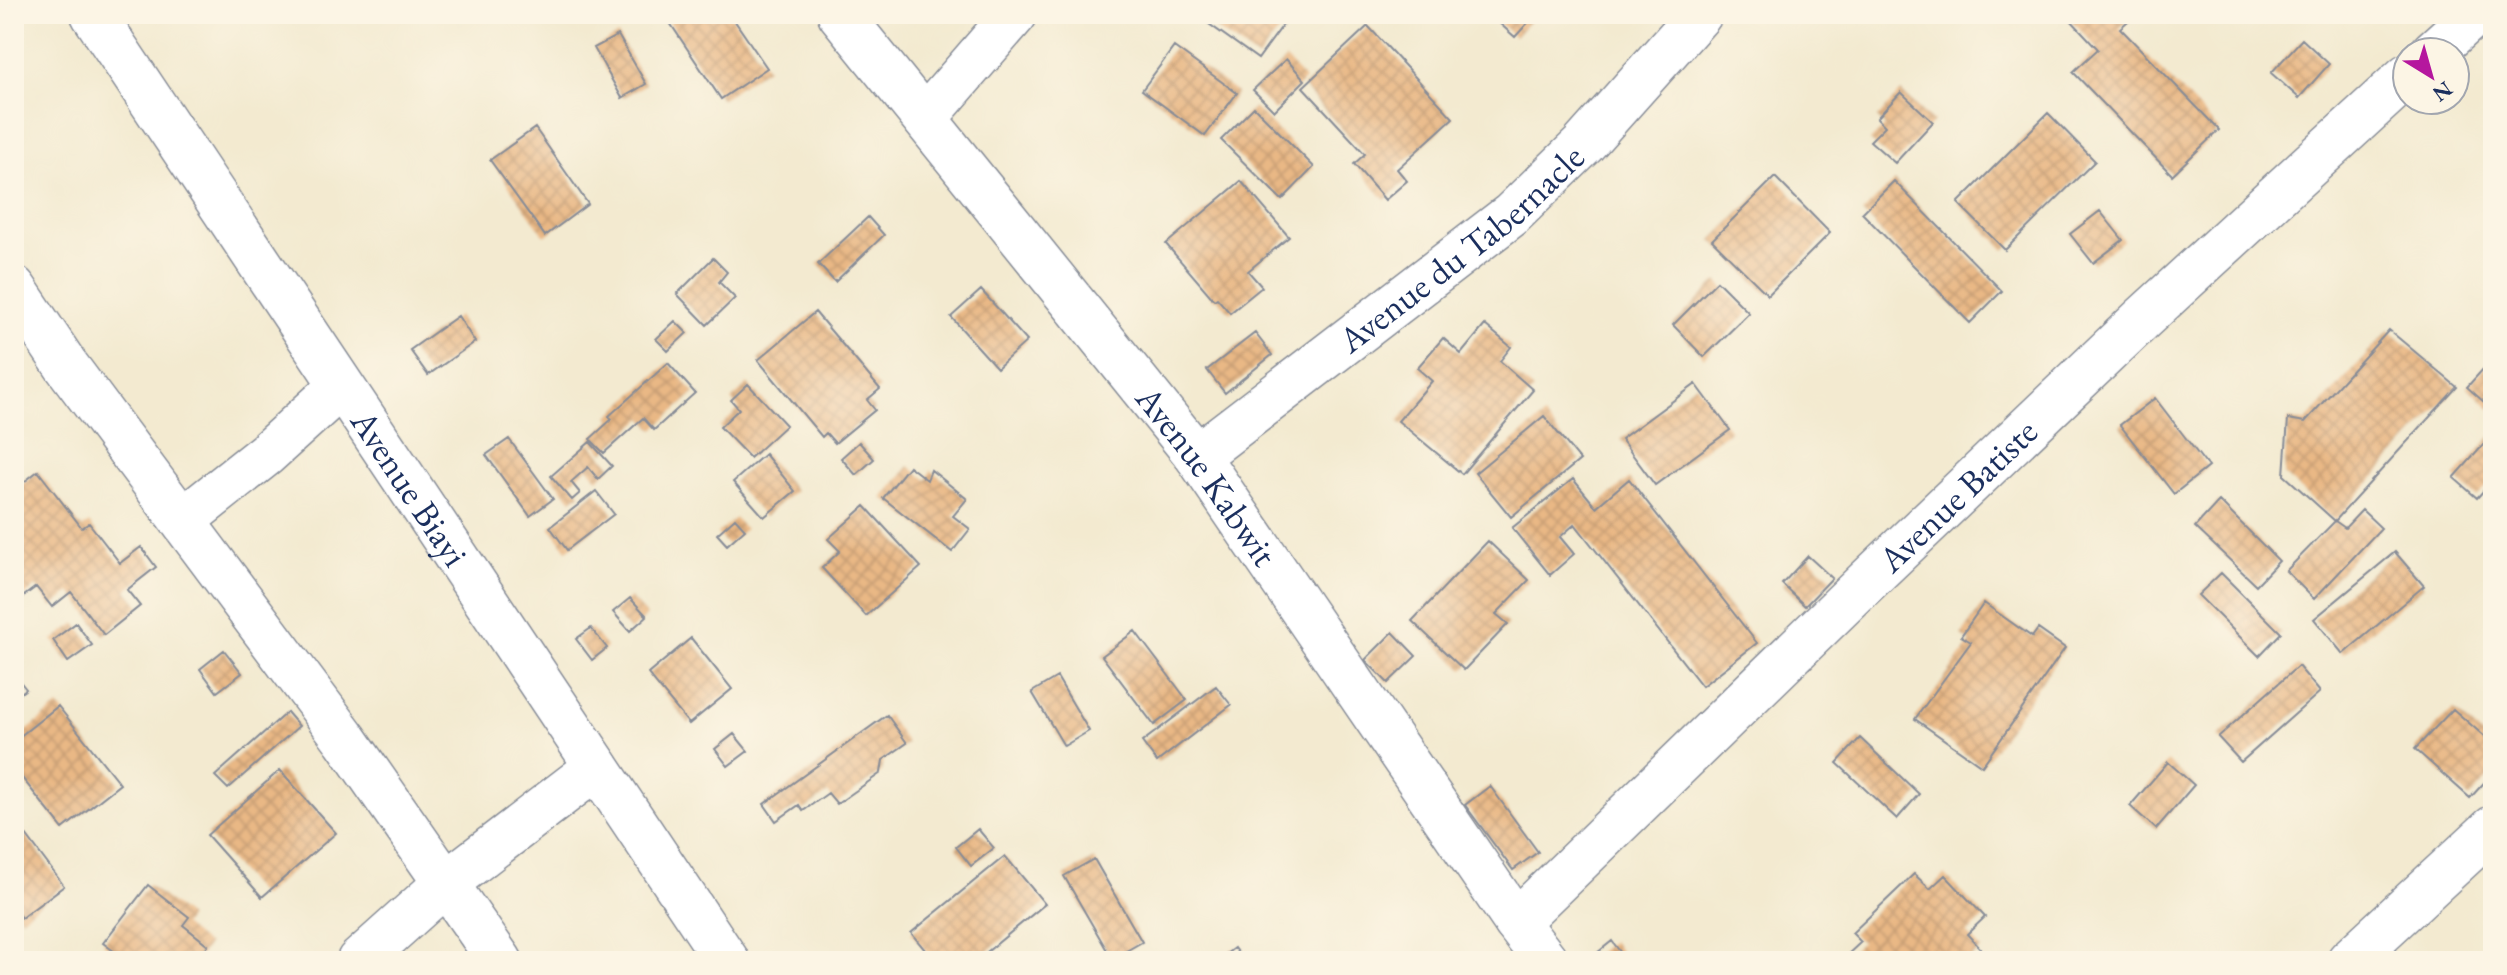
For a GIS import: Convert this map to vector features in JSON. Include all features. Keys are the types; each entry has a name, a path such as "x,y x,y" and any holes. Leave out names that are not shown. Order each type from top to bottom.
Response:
{"street":[{"name":"Avenue Biayi","path":"93,14 727,961"},
{"name":"Avenue Kabwit","path":"840,14 1197,456 1516,922 1546,961"},
{"path":"925,118 1015,14"},
{"name":"Avenue du Tabernacle","path":"1197,456 1511,215 1583,145 1700,14"},
{"path":"2451,36 2475,14"},
{"name":"Avenue Batiste","path":"1516,922 2119,341 2391,91"},
{"path":"14,288 65,364 346,740 500,961"},
{"path":"183,520 266,454 341,386"},
{"path":"359,961 446,883 597,767"},
{"path":"2349,961 2493,828"}],"building":[{"path":"664,14 730,14 767,68 721,99"},
{"path":"1195,14 1272,15 1291,14 1258,59"},
{"path":"1489,14 1536,14 1515,37"},
{"path":"2073,14 2132,14 2134,16 2120,28 2219,130 2172,175 2073,72 2098,49 2069,18"},
{"path":"1368,26 1453,118 1397,169 1407,181 1385,200 1354,164 1365,154 1303,87"},
{"path":"618,35 646,84 622,98 594,48"},
{"path":"2302,39 2329,64 2299,98 2271,73"},
{"path":"1174,47 1237,93 1205,136 1142,90"},
{"path":"1286,59 1305,80 1274,111 1253,90"},
{"path":"1901,92 1933,122 1895,163 1870,141 1885,126 1877,118"},
{"path":"1254,107 1314,167 1282,200 1221,140"},
{"path":"2048,113 2095,161 2005,250 1958,203"},
{"path":"535,128 588,204 545,236 490,160"},
{"path":"1775,177 1830,233 1768,295 1712,240"},
{"path":"1241,181 1289,237 1248,271 1262,287 1230,313 1217,298 1214,300 1166,244"},
{"path":"1894,181 2002,291 1970,323 1862,213"},
{"path":"2100,211 2123,240 2093,263 2070,234"},
{"path":"868,217 884,235 835,282 818,264"},
{"path":"713,258 727,272 719,282 735,298 707,325 677,294"},
{"path":"1717,281 1749,313 1704,357 1673,325"},
{"path":"981,290 1027,341 997,368 951,317"},
{"path":"815,312 880,389 867,400 875,410 835,443 826,433 822,437 758,360"},
{"path":"458,316 475,342 428,375 410,350"},
{"path":"675,321 687,333 668,351 656,339"},
{"path":"1485,325 1511,347 1500,361 1533,390 1462,474 1398,421 1432,381 1417,368 1443,338 1461,354"},
{"path":"2389,330 2457,387 2335,521 2284,475 2288,419 2305,422"},
{"path":"1255,333 1272,355 1225,393 1207,370"},
{"path":"2493,358 2493,410 2467,387"},
{"path":"668,363 695,393 654,430 643,418 604,453 590,439 612,419 609,416"},
{"path":"748,384 786,425 750,458 720,427 739,409 731,400"},
{"path":"1696,384 1730,430 1655,485 1621,439"},
{"path":"2155,398 2208,467 2174,494 2120,425"},
{"path":"1544,416 1580,460 1511,517 1475,473"},
{"path":"2493,434 2493,480 2477,498 2454,478"},
{"path":"509,439 553,499 530,516 486,455"},
{"path":"590,442 612,466 598,479 588,467 571,482 580,493 572,500 551,476"},
{"path":"859,442 874,459 856,475 841,458"},
{"path":"765,454 795,491 764,517 733,482"},
{"path":"909,466 927,480 931,470 967,499 953,516 970,529 952,552 883,498"},
{"path":"38,471 82,528 89,523 120,563 141,547 156,567 127,590 140,606 104,635 71,592 52,607 36,587 20,599 14,592 14,573 20,568 14,560 14,490"},
{"path":"1573,479 1596,507 1629,479 1757,643 1702,686 1575,524 1560,537 1574,554 1550,575 1512,528"},
{"path":"596,491 614,514 567,550 550,527"},
{"path":"2219,501 2279,561 2256,585 2195,527"},
{"path":"865,506 921,567 866,616 822,568 840,551 828,539"},
{"path":"2362,510 2381,528 2314,599 2286,571 2335,521 2345,528"},
{"path":"735,518 745,529 727,545 717,534"},
{"path":"1488,541 1529,580 1496,614 1508,624 1464,670 1412,621"},
{"path":"2395,552 2424,586 2343,654 2314,619"},
{"path":"1808,556 1832,578 1805,606 1782,584"},
{"path":"2221,573 2281,633 2259,656 2198,595"},
{"path":"630,598 647,616 630,631 613,612"},
{"path":"1984,603 2032,637 2038,629 2065,648 1982,766 1915,719 1971,642 1961,636"},
{"path":"76,623 92,645 68,662 53,640"},
{"path":"591,628 607,648 592,660 576,639"},
{"path":"1135,631 1187,700 1154,725 1102,656"},
{"path":"1393,632 1416,656 1388,683 1365,660"},
{"path":"691,638 732,689 689,724 648,674"},
{"path":"224,650 242,673 217,692 200,669"},
{"path":"2298,666 2320,692 2241,762 2218,737"},
{"path":"14,674 26,689 14,698"},
{"path":"1057,677 1089,731 1064,746 1032,692"},
{"path":"1216,686 1231,705 1157,762 1142,742"},
{"path":"58,706 120,784 63,829 14,768 14,741"},
{"path":"2453,709 2493,744 2493,773 2470,798 2415,749"},
{"path":"287,712 299,726 228,789 215,776"},
{"path":"887,715 907,743 883,760 881,773 837,804 828,793 803,811 799,805 776,821 764,804"},
{"path":"734,734 748,751 728,766 715,749"},
{"path":"1860,738 1919,794 1897,819 1837,763"},
{"path":"2168,762 2194,785 2156,829 2130,806"},
{"path":"280,770 336,833 262,897 207,835"},
{"path":"1490,786 1538,852 1513,870 1465,805"},
{"path":"14,819 64,886 21,918 14,908"},
{"path":"978,829 994,848 971,866 956,847"},
{"path":"1005,856 1045,904 976,961 934,961 911,933"},
{"path":"1094,859 1142,942 1112,959 1064,876"},
{"path":"1914,874 1930,889 1945,875 1985,917 1967,934 1981,949 1968,961 1851,961 1846,956 1861,942 1852,933"},
{"path":"148,885 189,917 183,925 208,945 196,961 127,961 103,943"},
{"path":"1612,941 1627,961 1587,961"},
{"path":"2493,943 2493,961 2479,961"},
{"path":"1234,948 1244,961 1217,961"}]}
